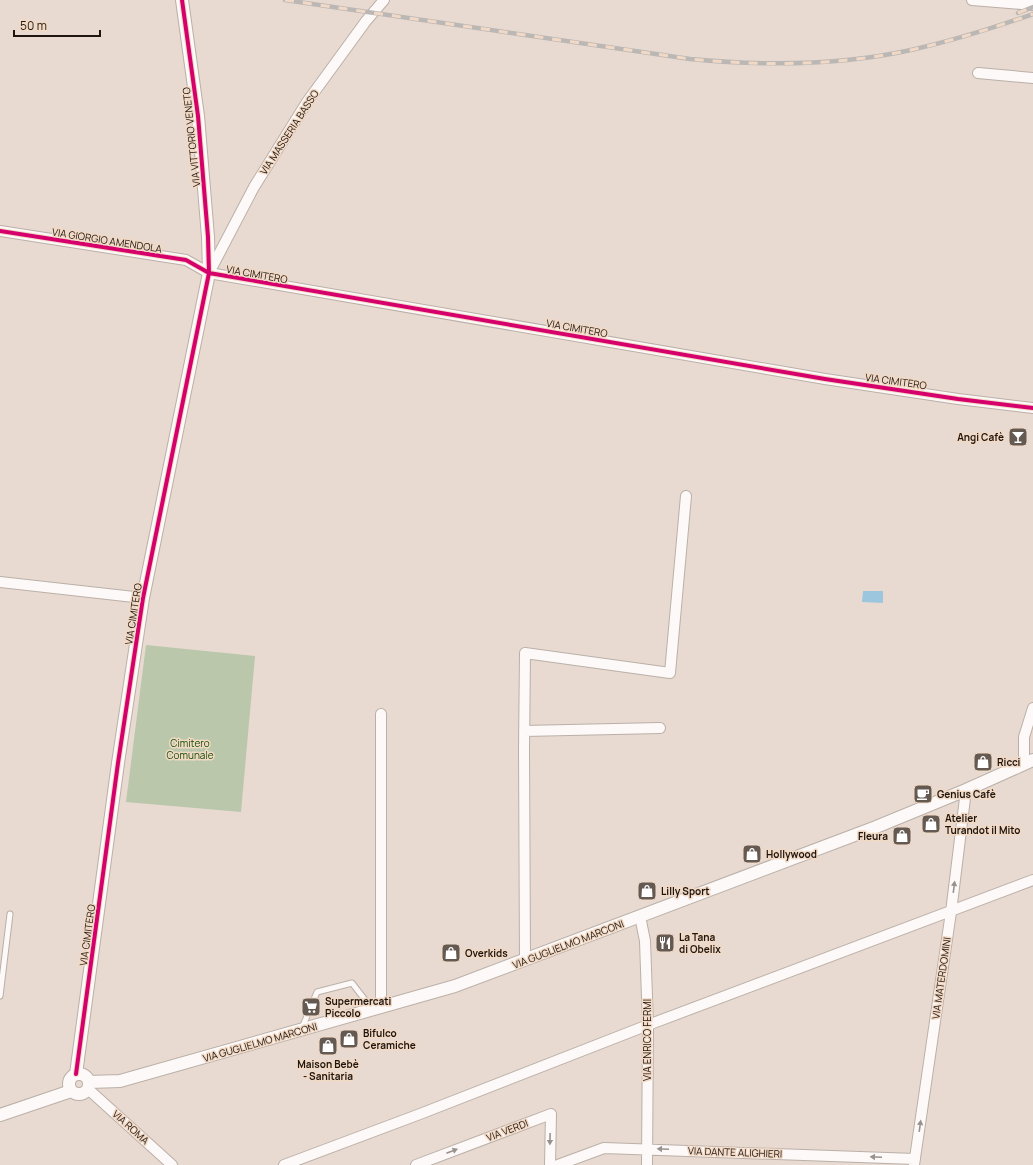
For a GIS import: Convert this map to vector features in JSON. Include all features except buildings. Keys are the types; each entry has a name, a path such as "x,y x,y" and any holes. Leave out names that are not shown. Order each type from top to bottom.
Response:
{"street":[{"name":"VIA VITTORIO VENETO","path":"182,0 198,116 208,237 209,273"},
{"name":"VIA MASSERIA BASSO","path":"209,273 254,187 307,102 366,21 384,0"},
{"path":"972,0 1033,5"},
{"path":"978,73 1033,78"},
{"name":"VIA GIORGIO AMENDOLA","path":"0,231 186,260 209,273"},
{"name":"VIA CIMITERO","path":"76,1074 117,771 143,598 209,273 825,379 1032,410"},
{"path":"525,960 525,653 670,673 686,496"},
{"path":"0,582 143,598"},
{"path":"1029,762 1024,738 1033,708"},
{"path":"377,1009 381,714"},
{"path":"524,731 660,728"},
{"name":"VIA GUGLIELMO MARCONI","path":"89,1086 120,1080 455,986 876,827 1029,762"},
{"name":"VIA MATERDOMINI","path":"915,1162 951,912 966,790"},
{"path":"284,1165 420,1114 648,1025 1033,880"},
{"name":"VIA ENRICO FERMI","path":"640,916 645,942 648,1025 647,1165"},
{"path":"76,1074 86,1076 89,1086 83,1094 80,1095 73,1094 68,1085 70,1078 76,1074"},
{"name":"VIA ROMA","path":"89,1086 172,1165"},
{"path":"0,1116 70,1091"},
{"name":"VIA VERDI","path":"416,1165 551,1114 550,1165"},
{"name":"VIA DANTE ALIGHIERI","path":"558,1165 604,1148 647,1148 915,1162"}],"lane":[{"path":"0,996 10,914"},
{"path":"301,1030 317,992 352,983 377,1009"}],"green space":[{"name":"Cimitero Comunale","path":"146,645 255,656 241,812 126,802"}],"water":[{"path":"863,591 883,591 883,603 862,602"}],"railway":[{"path":"285,0 690,59 745,63 829,62 884,55 911,50 957,38 1033,14"},
{"path":"1018,13 1033,7"}],"cycle path":[{"path":"76,1074 118,763 143,598 209,273 208,237 198,116 182,0"},
{"path":"0,231 186,260 209,273 825,379 958,399 1033,408"}],"place":[{"name":"Angi Cafè","path":"1018,437"},
{"name":"Ricci","path":"983,762"},
{"name":"Genius Cafè","path":"923,794"},
{"name":"Atelier Turandot il Mito","path":"931,824"},
{"name":"Fleura","path":"902,836"},
{"name":"Hollywood","path":"752,854"},
{"name":"Lilly Sport","path":"647,891"},
{"name":"La Tana di Obelix","path":"665,943"},
{"name":"Overkids","path":"451,953"},
{"name":"Supermercati Piccolo","path":"311,1007"},
{"name":"Bifulco Ceramiche","path":"349,1039"},
{"name":"Maison Bebè - Sanitaria","path":"328,1046"}]}
